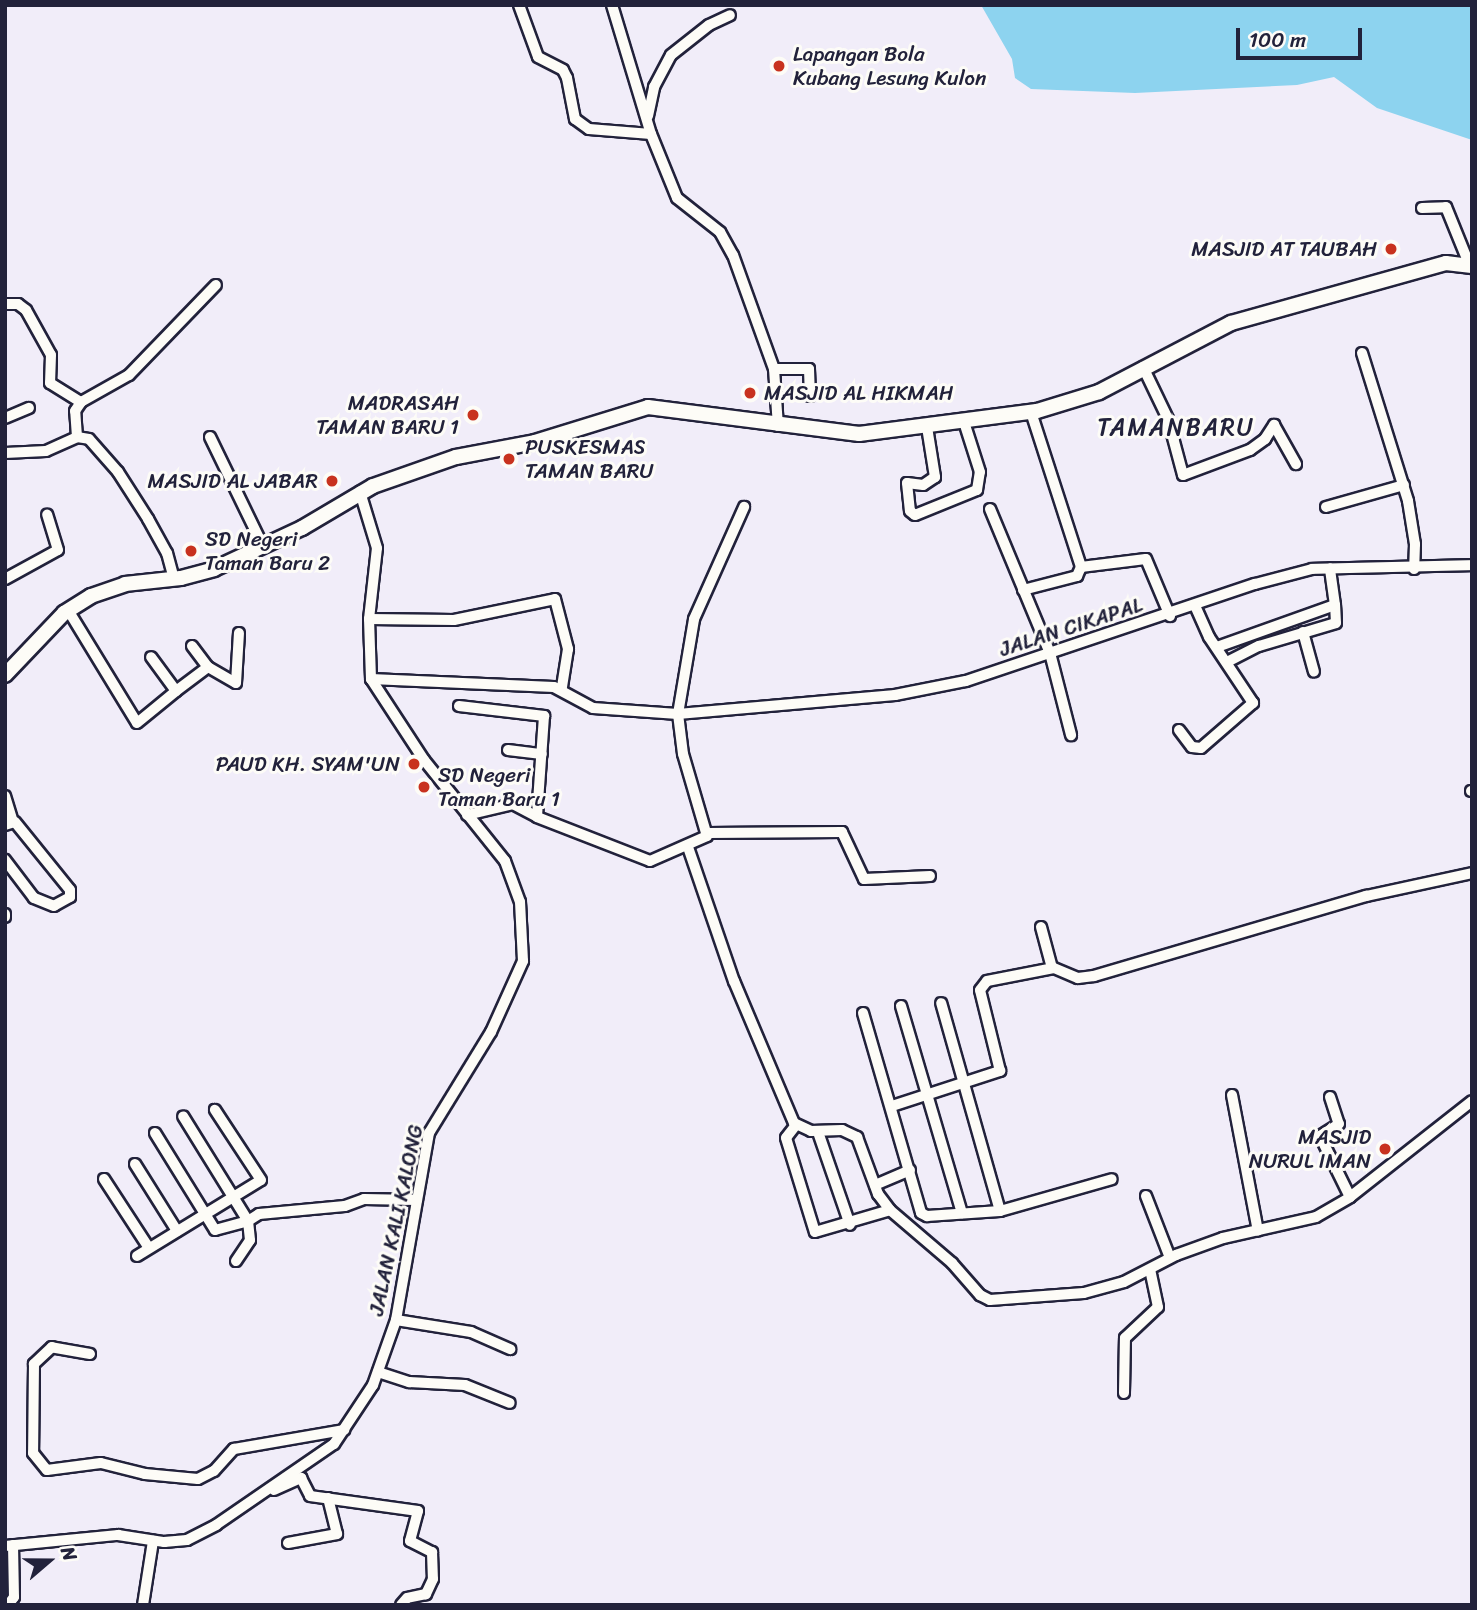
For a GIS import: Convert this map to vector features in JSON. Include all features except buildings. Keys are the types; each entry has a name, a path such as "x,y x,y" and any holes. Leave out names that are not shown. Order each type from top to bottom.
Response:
{"street":[{"path":"519,5 538,57 563,70 567,78 575,120 589,129 610,133 651,134"},
{"path":"612,5 651,134 679,202 725,239 774,369 778,426"},
{"path":"651,134 648,112 662,67 688,40 730,15"},
{"path":"5,675 68,610 125,584 174,579 214,569 360,492 456,457 535,442 649,407 778,426 859,434 1031,412 1079,400 1206,334 1265,312 1446,263 1471,266 1446,207 1422,208"},
{"path":"77,437 75,411 81,402 129,375 216,285"},
{"path":"5,304 18,304 26,310 51,355 50,383 81,402"},
{"path":"1362,353 1404,485 1415,544 1414,569"},
{"path":"1143,367 1168,419 1183,475 1250,450 1265,439 1273,425 1296,464"},
{"path":"774,369 809,369 810,396"},
{"path":"5,418 29,408"},
{"path":"1023,590 1077,576 1082,567 1031,412"},
{"path":"927,427 935,477 920,485 913,480 907,483 910,511 915,515 976,490 979,472 964,422"},
{"path":"5,453 46,451 77,437 89,439 128,487 163,544 174,579"},
{"path":"210,437 262,546"},
{"path":"1326,507 1404,485"},
{"name":"JALAN KALI KALONG","path":"9,1546 118,1535 174,1542 199,1535 322,1455 344,1430 378,1372 396,1320 429,1133 491,1032 523,961 520,902 505,861 467,815 389,710 371,679 369,619 377,548 360,492"},
{"path":"708,833 683,754 678,714 694,619 744,507"},
{"path":"990,509 1050,653 1071,735"},
{"path":"5,579 20,567 58,550 47,515"},
{"path":"1082,567 1146,559 1170,616"},
{"name":"JALAN CIKAPAL","path":"562,688 593,708 678,714 938,689 1170,616 1255,584 1331,568 1414,569 1472,565"},
{"path":"1227,662 1256,647 1336,623 1331,568"},
{"path":"369,619 454,620 555,598 568,649 562,688 371,679"},
{"path":"1217,647 1335,604"},
{"path":"1179,730 1192,747 1200,748 1253,705 1195,606"},
{"path":"68,610 135,722 142,722 208,667"},
{"path":"1303,632 1314,672"},
{"path":"192,646 208,667 236,683 239,633"},
{"path":"150,656 176,691"},
{"path":"459,706 543,715 537,817"},
{"path":"508,751 542,754"},
{"path":"5,796 9,822 70,890 70,897 54,906 34,898 5,860"},
{"path":"467,815 505,803 654,862 688,847 708,833 842,832 864,879 930,876"},
{"path":"688,847 734,981 796,1125 818,1132 842,1130 858,1137 875,1185 894,1213 990,1300 1084,1293 1150,1270 1170,1258 1223,1238 1317,1217 1350,1198 1472,1101"},
{"path":"892,1106 965,1084 1000,1070 982,985 1052,968 1078,978 1094,976 1366,896 1472,873"},
{"path":"1041,927 1052,968"},
{"path":"941,1003 1000,1211"},
{"path":"901,1006 962,1213"},
{"path":"863,1013 924,1215 1000,1211 1112,1178"},
{"path":"1231,1095 1258,1231"},
{"path":"1330,1097 1339,1124 1320,1136 1350,1198"},
{"path":"137,1256 258,1183 260,1176 215,1110"},
{"path":"183,1116 248,1221 250,1240 236,1261"},
{"path":"796,1125 786,1139 814,1231 894,1213"},
{"path":"818,1132 850,1225"},
{"path":"155,1133 205,1214 219,1231 270,1210 345,1206 364,1199 417,1200"},
{"path":"135,1164 177,1231"},
{"path":"875,1185 910,1170"},
{"path":"104,1179 149,1248"},
{"path":"1146,1196 1170,1258"},
{"path":"1124,1393 1125,1338 1158,1307 1150,1270"},
{"path":"396,1320 471,1332 510,1349"},
{"path":"90,1354 52,1347 34,1364 33,1453 47,1470 101,1463 145,1474 198,1479 214,1471 234,1449 344,1430"},
{"path":"378,1372 409,1382 465,1385 510,1403"},
{"path":"257,1497 301,1478 310,1496 418,1511 410,1541 431,1549 433,1579 426,1594 407,1598 401,1605"},
{"path":"288,1543 337,1534 328,1498"},
{"path":"143,1605 153,1541"},
{"path":"8,1605 9,1546"}],"water":[{"path":"981,5 1472,5 1472,140 1377,108 1334,77 1297,85 1135,93 1031,89 1015,78 1012,59"}],"place":[{"name":"Lapangan Bola Kubang Lesung Kulon","path":"779,66"},
{"name":"MASJID AT TAUBAH","path":"1391,249"},
{"name":"MASJID AL HIKMAH","path":"750,393"},
{"name":"MADRASAH TAMAN BARU 1","path":"473,415"},
{"name":"PUSKESMAS TAMAN BARU","path":"509,459"},
{"name":"MASJID AL JABAR","path":"332,481"},
{"name":"SD Negeri Taman Baru 2","path":"191,551"},
{"name":"PAUD KH. SYAM'UN","path":"414,764"},
{"name":"SD Negeri Taman Baru 1","path":"424,787"},
{"name":"MASJID NURUL IMAN","path":"1385,1149"}],"district":[{"name":"TAMANBARU","path":"1176,428"}]}
